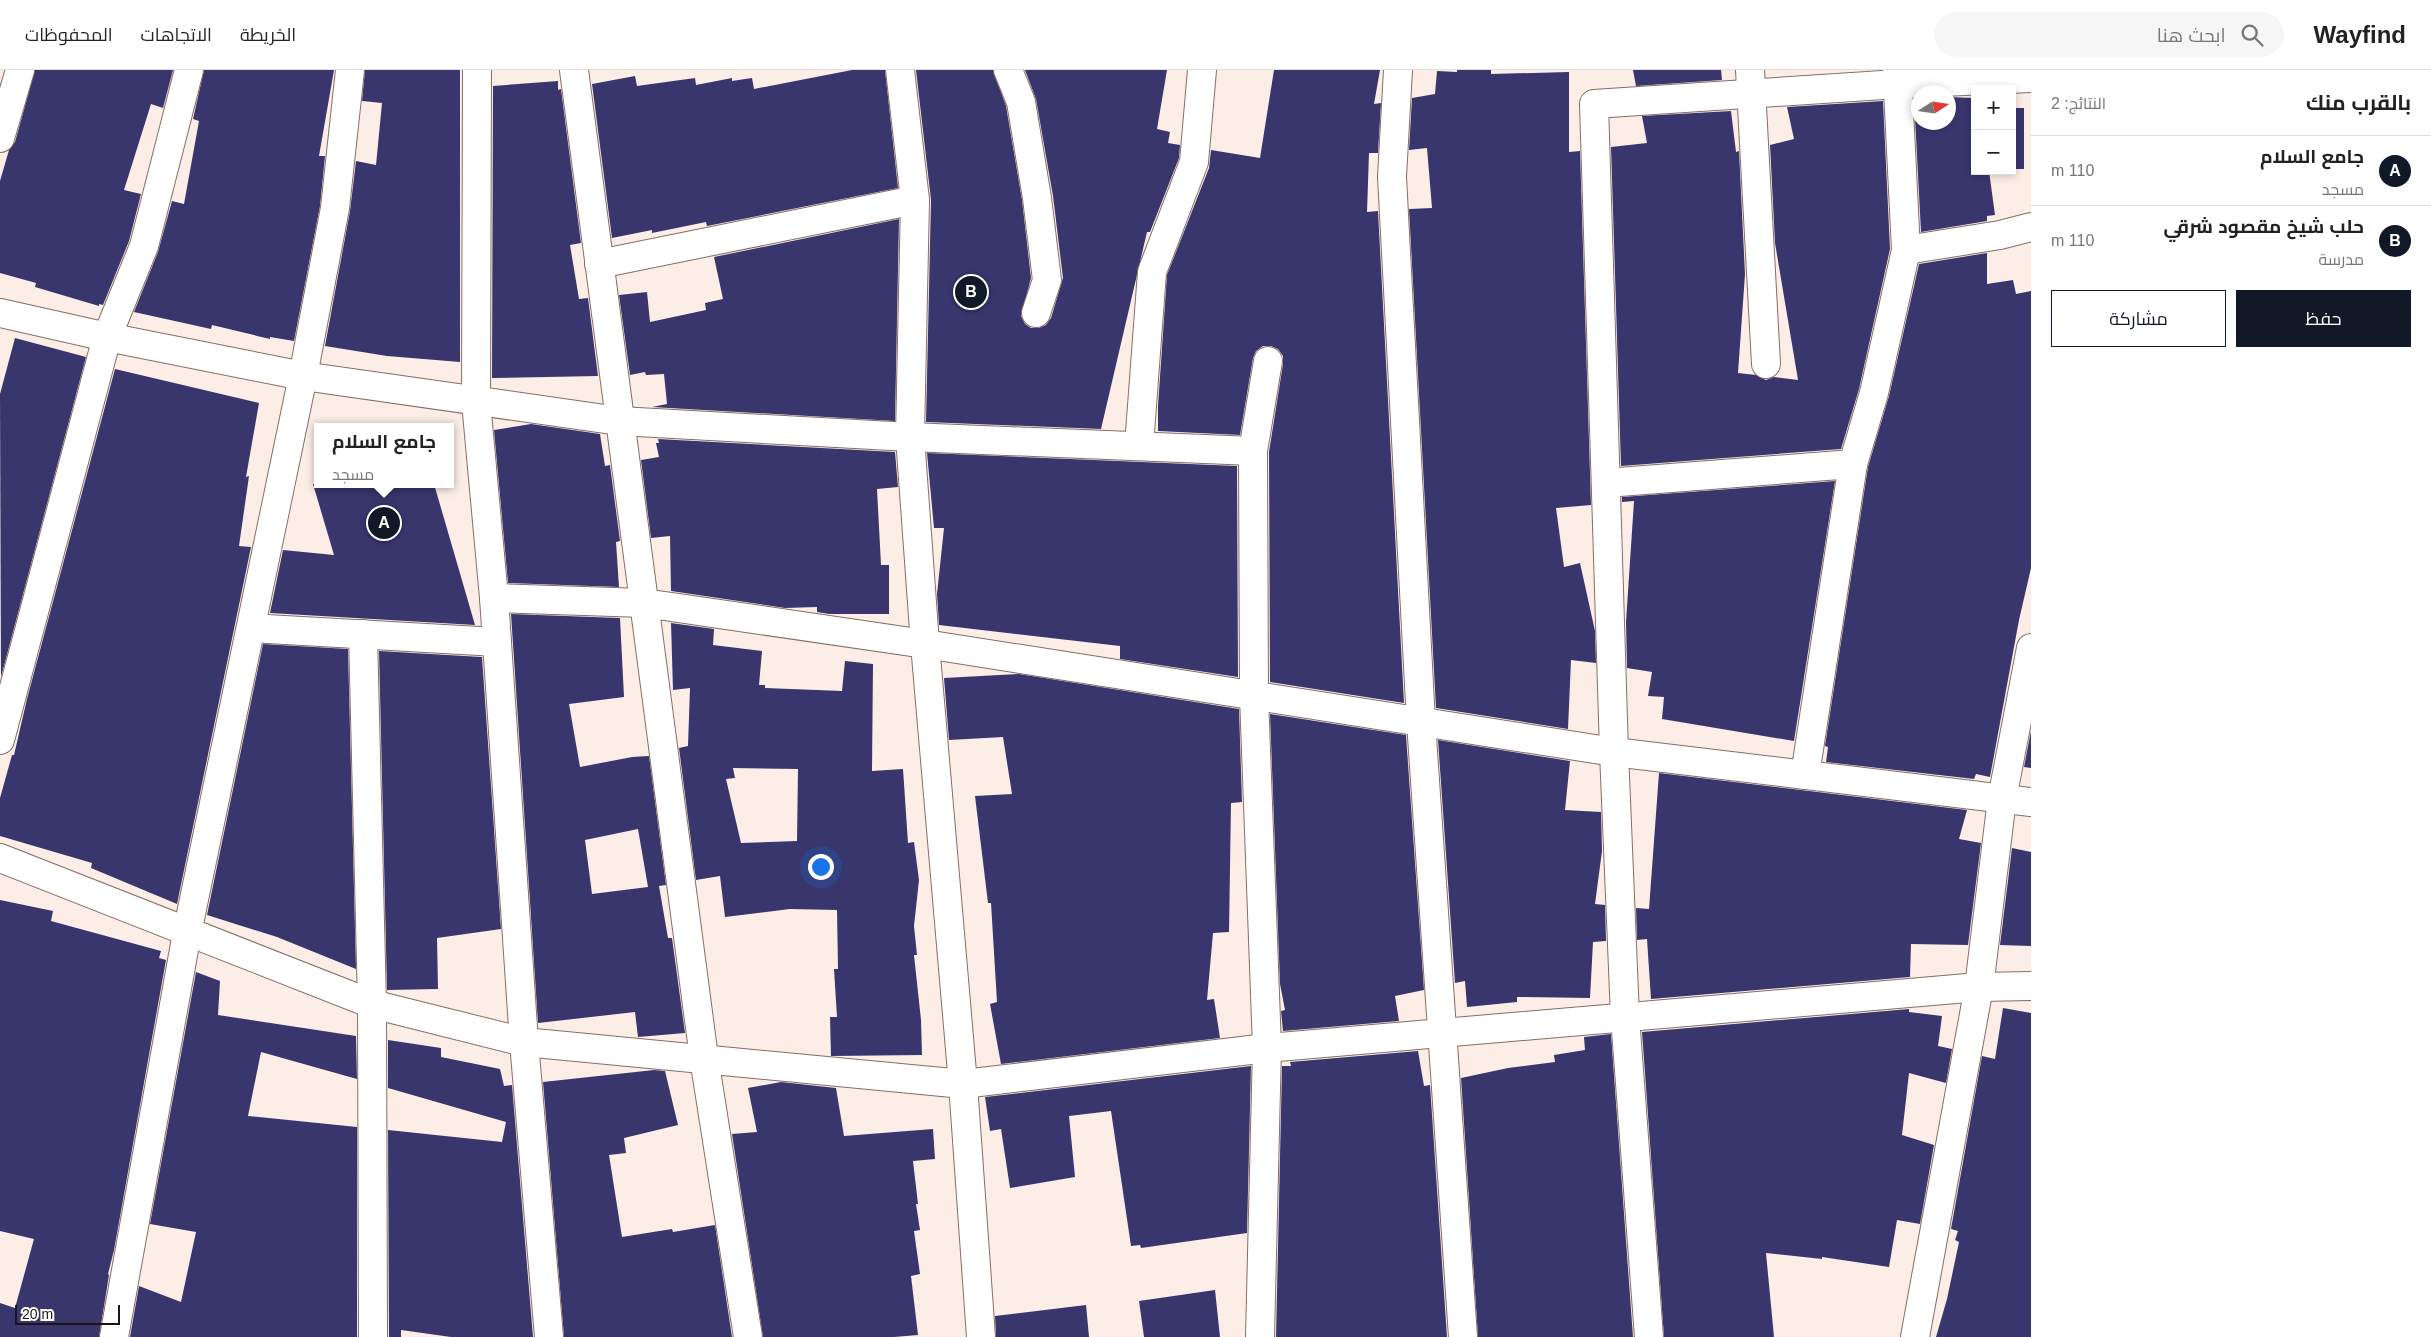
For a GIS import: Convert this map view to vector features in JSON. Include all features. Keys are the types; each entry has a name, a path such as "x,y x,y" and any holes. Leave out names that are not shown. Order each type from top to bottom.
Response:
{"street":[{"path":"0,138 20,70"},
{"path":"0,740 107,337 144,246 189,70"},
{"path":"114,1337 188,933 303,376 335,208 350,70"},
{"path":"477,70 476,402 494,598 524,1042 549,1337"},
{"path":"574,70 704,1058 748,1337"},
{"path":"900,70 915,200 910,437 924,644 963,1084 981,1337"},
{"path":"1008,70 1021,102 1037,198 1047,280 1036,313"},
{"path":"1139,446 1152,272 1194,162 1202,70"},
{"path":"1398,70 1392,177 1421,722 1463,1337"},
{"path":"1805,775 1853,464 1874,393 1906,250 1897,77"},
{"path":"1649,1337 1625,1017 1614,752 1594,104 1751,82 1897,77 2031,78"},
{"path":"1751,82 1766,364"},
{"path":"599,264 915,200"},
{"path":"1906,250 2000,235 2031,227"},
{"path":"0,313 107,337 303,376 619,421 910,437 1254,451"},
{"path":"1260,1337 1266,1048 1254,696 1254,451 1268,361"},
{"path":"1606,483 1853,464"},
{"path":"494,598 644,603 924,644 1614,752 2031,802"},
{"path":"251,628 497,642"},
{"path":"364,634 372,1004 373,1337"},
{"path":"1916,1337 1979,987 2002,799 2031,648"},
{"path":"0,858 372,1004 524,1042 963,1084 1266,1048 1979,987 2031,986"}],"building":[{"path":"35,70 173,70 163,108 151,104 124,190 141,194 129,241 103,305 99,304 99,306 35,287 36,283 0,273 0,181 9,150 15,142"},
{"path":"204,70 334,70 319,156 325,156 320,206 294,341 270,337 270,339 212,325 211,329 134,312 158,252 172,201 184,204 199,121 193,119"},
{"path":"365,70 460,70 460,362 387,356 325,346 350,211 356,161 376,165 382,103 362,101"},
{"path":"852,70 885,70 898,188 707,226 706,222 652,233 652,230 612,238 592,84 635,76 637,86 695,78 696,85 732,78 732,81 752,78 754,89"},
{"path":"916,70 993,70 1006,106 1022,200 1031,278 1021,316 1025,324 1031,328 1039,328 1046,325 1051,318 1063,278 1053,196 1036,99 1025,70 1167,70 1157,129 1170,132 1168,143 1180,145 1179,158 1150,232 1147,232 1101,429 926,422 931,200"},
{"path":"1274,70 1380,70 1374,104 1381,103 1378,153 1369,153 1367,212 1378,211 1404,703 1270,682 1269,452 1283,364 1283,356 1278,349 1271,346 1263,346 1256,351 1253,358 1240,435 1158,431 1167,275 1209,168 1211,150 1260,158"},
{"path":"1457,70 1491,70 1491,74 1569,72 1569,152 1580,151 1591,505 1556,508 1564,567 1580,563 1595,631 1596,663 1571,660 1568,729 1436,708 1409,209 1432,208 1427,148 1409,150 1412,98 1435,94 1437,71 1457,72"},
{"path":"1633,70 1721,70 1722,80 1636,86"},
{"path":"558,81 558,90 561,89 581,243 570,245 579,299 588,298 598,376 492,378 493,86"},
{"path":"1956,97 1971,98 1971,175 1990,175 1995,215 1987,216 1987,221 1921,232 1916,130 1956,130"},
{"path":"1883,101 1890,249 1859,389 1841,449 1621,466 1611,147 1647,143 1642,116 1731,111 1736,152 1739,151 1745,274 1738,373 1756,375 1766,380 1774,377 1798,380 1775,243 1770,145 1794,139 1787,107"},
{"path":"2016,108 2024,108 2024,169 2016,169"},
{"path":"899,219 895,421 652,407 667,404 664,374 646,375 645,372 630,375 619,295 647,292 650,322 706,310 705,303 723,299 714,257"},
{"path":"1987,253 1987,284 2013,280 2016,294 2031,291 2031,568 2019,620 1990,777 1976,774 1974,779 1826,762 1828,747 1825,746 1868,467 1889,396 1919,264"},
{"path":"15,338 86,357 1,677 0,394"},
{"path":"115,369 259,403 246,477 249,476 239,546 251,547 177,904 91,868 92,863 0,836 0,798 12,755 14,755 27,699"},
{"path":"531,424 600,434 605,466 610,465 620,541 616,542 619,587 508,583 494,430"},
{"path":"658,439 895,452 898,487 877,489 881,565 889,565 889,614 829,614 817,612 817,607 785,608 671,591 670,536 651,538 641,460 659,457 656,443 659,443"},
{"path":"927,453 1237,466 1238,677 1120,659 1120,646 939,625 937,594 944,528 934,528"},
{"path":"1835,481 1794,741 1662,719 1664,697 1648,696 1652,672 1627,668 1626,622 1634,501 1622,502 1622,497"},
{"path":"314,488 435,488 475,625 270,613 283,550 334,555"},
{"path":"511,614 620,618 624,697 569,704 580,767 632,757 649,756 666,885 659,886 668,938 672,938 685,1033 638,1037 635,1012 538,1023","holes":["638,829 648,887 592,894 585,840"]},
{"path":"671,623 714,629 713,645 762,651 759,685 765,685 765,688 842,691 845,661 873,664 872,771 903,769 908,843 914,842 919,880 914,926 917,955 914,955 921,1020 922,1055 831,1056 830,1017 837,1017 834,969 838,969 837,910 790,909 725,917 720,876 696,880 679,748 688,746 690,688 673,690","holes":["733,768 798,769 797,841 741,843 726,779 735,778"]},
{"path":"263,644 348,649 356,969 277,937 207,915"},
{"path":"379,651 482,657 501,929 437,938 438,989 387,990"},
{"path":"1019,674 1239,709 1242,802 1231,803 1229,932 1213,933 1207,1000 1214,999 1220,1038 1001,1064 990,1004 997,1002 991,903 988,903 975,796 1012,794 1003,737 949,740 944,678"},
{"path":"1270,714 1406,735 1424,990 1395,996 1399,1021 1283,1031 1281,1011 1285,1010 1280,984"},
{"path":"2031,731 2031,768 2024,767"},
{"path":"1438,740 1570,761 1565,810 1601,812 1602,851 1595,904 1605,905 1606,941 1593,942 1590,998 1517,997 1517,1002 1467,1007 1465,981 1455,983"},
{"path":"1659,773 1967,810 1959,839 1981,843 1968,945 1911,944 1910,977 1651,999 1647,939 1637,940 1636,908 1649,909"},
{"path":"2012,848 2031,852 2031,946 2000,945"},
{"path":"0,900 53,911 51,921 161,951 159,958 166,960 114,1250 108,1274 99,1337 0,1337 0,1303 15,1308 34,1239 0,1231"},
{"path":"196,972 220,981 218,1015 356,1036 357,1079 261,1052 248,1116 357,1127 357,1337 130,1337 139,1286 181,1302 196,1232 150,1224"},
{"path":"2003,1008 2031,1013 2031,1337 1936,1337 1947,1299 1959,1242 1955,1240 1958,1231 1951,1229 1982,1056 1995,1059"},
{"path":"1909,1009 1909,1012 1942,1016 1938,1046 1952,1049 1946,1083 1909,1073 1902,1135 1934,1145 1920,1224 1897,1220 1889,1267 1822,1257 1822,1259 1766,1253 1774,1337 1664,1337 1642,1032"},
{"path":"1611,1034 1633,1337 1478,1337 1461,1078 1508,1068 1555,1062 1554,1055 1585,1050 1584,1037"},
{"path":"388,1040 441,1048 441,1057 500,1069 504,1086 512,1085 533,1337 451,1337 401,1330 401,1337 389,1337 388,1130 502,1142 506,1122 388,1088"},
{"path":"1418,1051 1424,1086 1430,1085 1447,1337 1276,1337 1282,1066 1291,1066 1290,1062"},
{"path":"1251,1066 1247,1233 1141,1248 1140,1245 1131,1246 1111,1111 1069,1116 1075,1177 1010,1188 1001,1129 990,1131 985,1097"},
{"path":"654,1070 665,1071 678,1125 624,1138 626,1153 609,1155 622,1237 672,1229 673,1232 715,1225 732,1337 564,1337 543,1082"},
{"path":"781,1082 836,1088 844,1136 933,1129 935,1159 913,1161 920,1230 914,1231 920,1274 911,1276 918,1335 894,1337 763,1337 732,1134 757,1132 748,1088"},
{"path":"1215,1290 1220,1337 1144,1337 1139,1301"},
{"path":"1086,1305 1089,1337 996,1337 995,1316"}],"place":[{"name":"حلب شيخ مقصود شرقي","path":"971,292"},
{"name":"جامع السلام","path":"384,523"}]}
